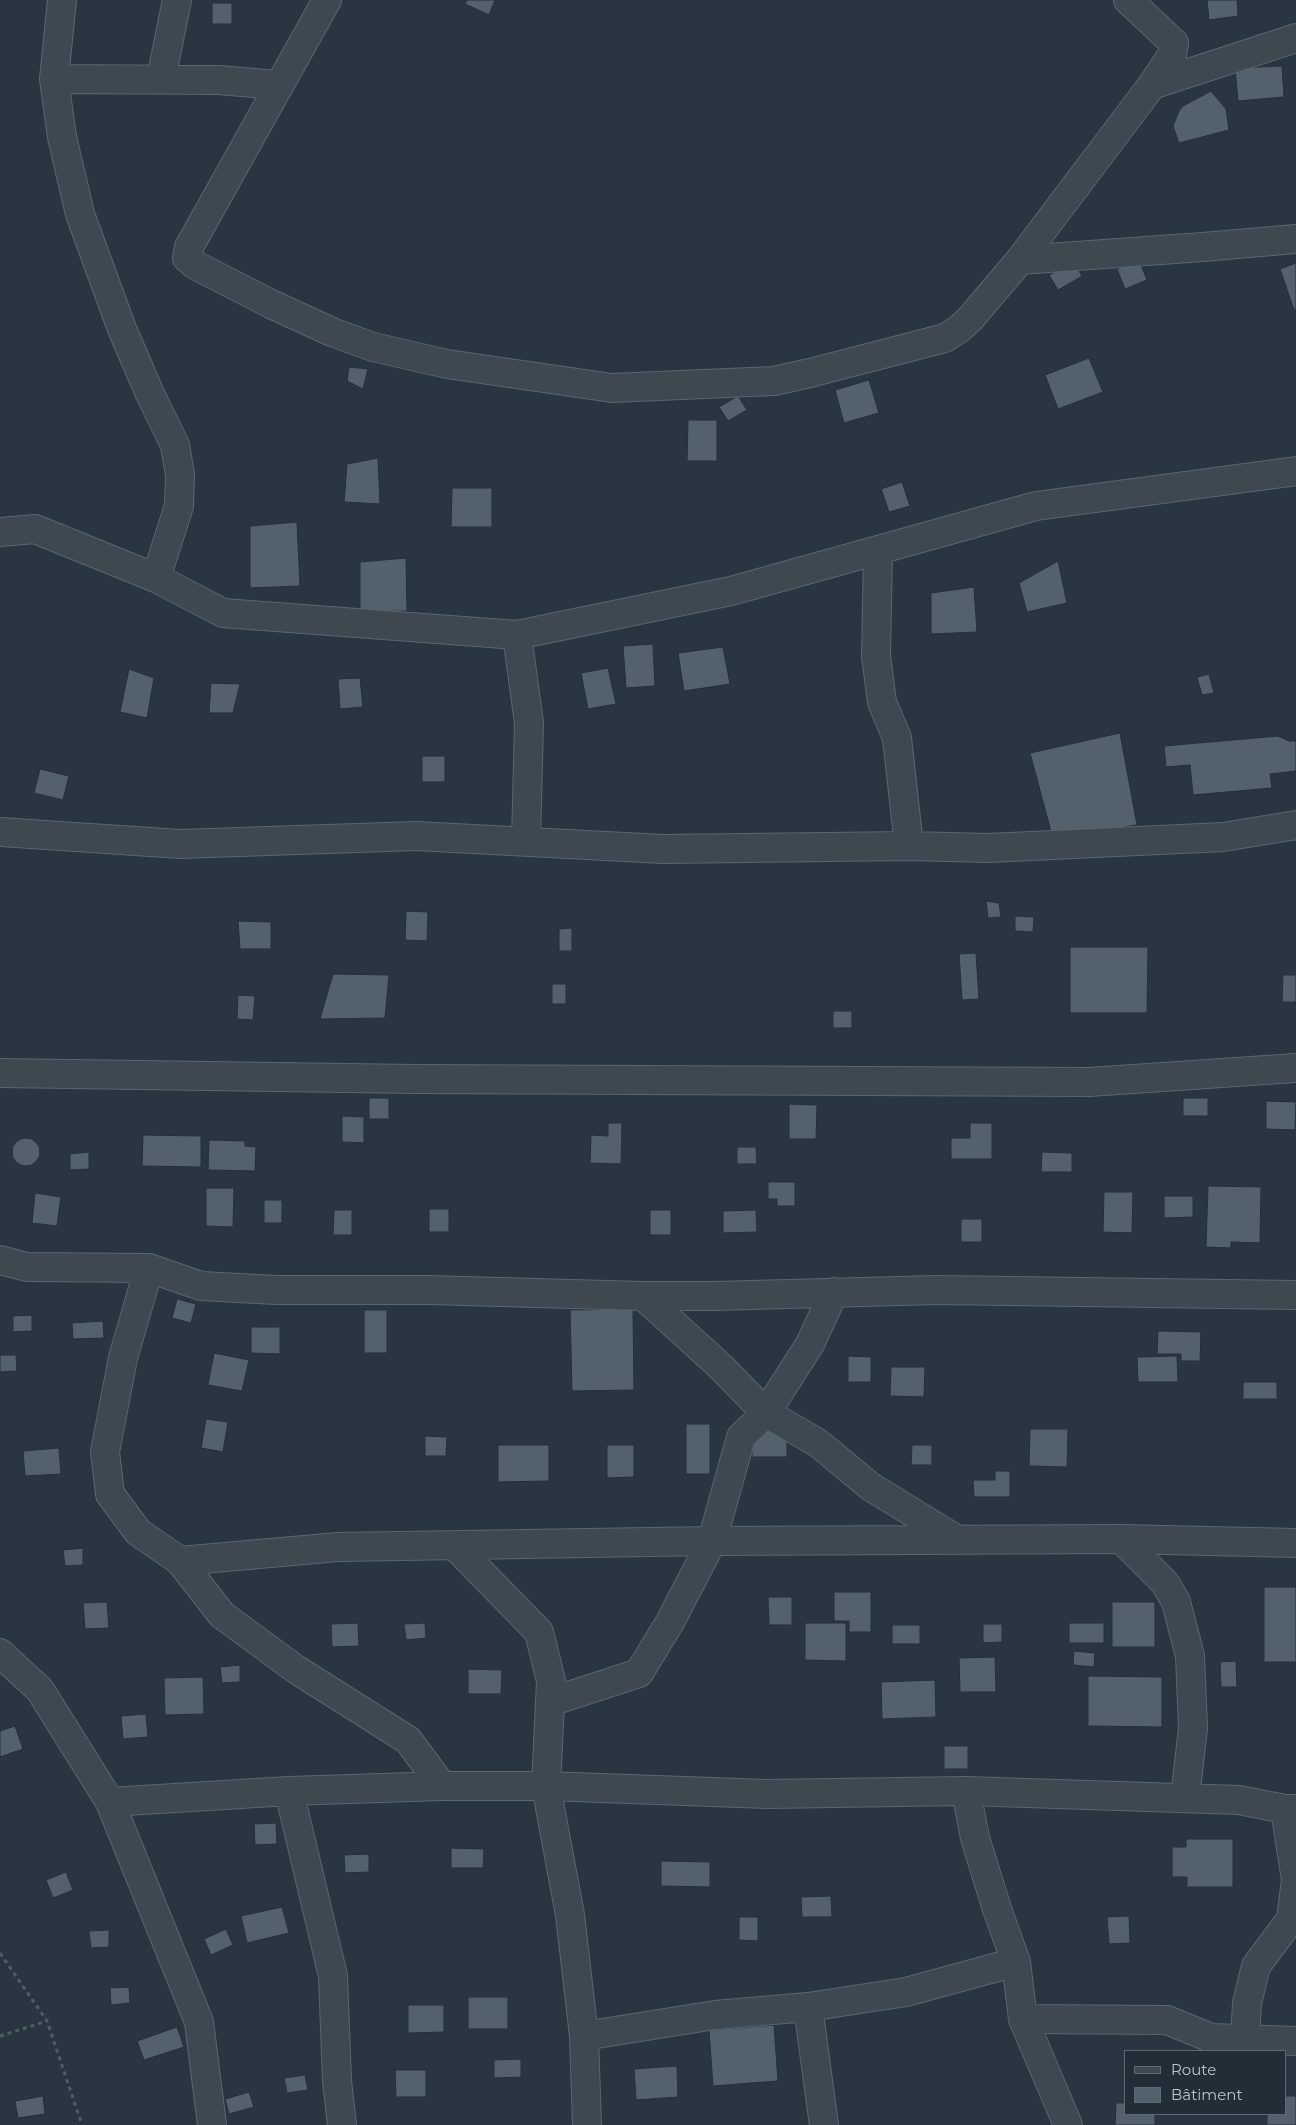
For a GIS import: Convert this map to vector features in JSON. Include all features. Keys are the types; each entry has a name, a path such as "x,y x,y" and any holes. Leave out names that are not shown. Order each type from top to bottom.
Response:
{"street":[{"path":"62,0 54,79 62,137 80,214 122,330 175,445 180,475 179,506 156,578"},
{"path":"161,79 177,0"},
{"path":"327,0 277,85 189,247 187,258 195,265 271,304 332,332 373,347 447,364 612,388 774,381 945,338 970,319 1020,260 1152,85 1172,55 1174,43 1128,0"},
{"path":"1152,85 1296,38"},
{"path":"54,79 219,80 277,85"},
{"path":"1020,260 1296,239"},
{"path":"0,532 35,529 156,578 223,613 517,636 731,591 1036,506 1296,471"},
{"path":"878,550 876,656 882,702 897,738 909,846"},
{"path":"517,636 529,723 526,841"},
{"path":"0,832 180,844 416,836 663,849 909,846 989,848 1223,837 1296,825"},
{"path":"0,1073 415,1079 1089,1082 1296,1068"},
{"path":"0,1260 27,1267 149,1268 201,1286 276,1290 448,1290 643,1296 937,1290 1296,1295"},
{"path":"149,1268 123,1358 105,1452 110,1494 138,1532 180,1561 222,1615 297,1670 408,1740 442,1786"},
{"path":"550,1702 639,1673 670,1622 712,1540 741,1437 766,1413 810,1344 834,1292"},
{"path":"643,1296 721,1367 766,1413 818,1443 871,1486 956,1539"},
{"path":"180,1561 338,1547 712,1540 1121,1539 1296,1543"},
{"path":"1121,1539 1165,1583 1176,1602 1190,1656 1193,1728 1185,1798"},
{"path":"455,1546 539,1632 551,1681 546,1786 570,1915 584,2036 587,2125"},
{"path":"0,1653 40,1690 110,1802 199,2022 212,2125"},
{"path":"110,1802 289,1791 442,1786 546,1786 767,1794 966,1791 1239,1800 1290,1809 1296,1880 1291,1918 1256,1966 1247,2003 1245,2038"},
{"path":"289,1791 333,1976 337,2080 342,2125"},
{"path":"966,1791 975,1838 1016,1962 1023,2019 1068,2125"},
{"path":"584,2036 715,2015 808,2007 906,1992 1016,1962"},
{"path":"808,2007 824,2125"},
{"path":"1023,2019 1167,2020 1211,2038 1296,2041"}],"path":[{"path":"0,1953 47,2022 82,2125"},
{"path":"0,2036 47,2022"}],"building":[{"path":"467,0 495,0 489,15 465,4"},
{"path":"1207,0 1237,0 1238,16 1209,20"},
{"path":"212,3 232,3 232,24 212,24"},
{"path":"1282,66 1284,97 1238,101 1235,68"},
{"path":"1211,91 1226,109 1229,130 1179,143 1173,126 1179,111 1183,106"},
{"path":"1139,260 1147,280 1125,289 1117,269"},
{"path":"1073,261 1082,276 1058,290 1049,275"},
{"path":"1296,263 1296,310 1294,310 1280,269"},
{"path":"1089,358 1103,392 1058,409 1045,375"},
{"path":"349,367 368,369 363,389 347,381"},
{"path":"869,380 879,413 844,423 835,390"},
{"path":"738,396 747,410 728,421 719,407"},
{"path":"688,420 717,420 717,461 687,461"},
{"path":"378,458 380,504 344,502 347,464"},
{"path":"902,482 910,506 889,512 881,489"},
{"path":"452,488 492,488 492,527 451,527"},
{"path":"297,522 300,586 250,588 250,526"},
{"path":"406,558 407,611 360,612 360,562"},
{"path":"1058,561 1067,603 1027,612 1019,583"},
{"path":"974,587 977,632 931,634 931,593"},
{"path":"653,644 655,686 626,688 623,646"},
{"path":"723,647 730,684 684,691 678,653"},
{"path":"608,668 616,704 588,709 581,673"},
{"path":"129,669 154,678 147,718 120,712"},
{"path":"1209,674 1214,693 1202,695 1197,677"},
{"path":"360,678 363,707 340,709 338,679"},
{"path":"211,683 240,684 233,713 209,713"},
{"path":"1120,733 1137,825 1053,839 1030,753"},
{"path":"1278,736 1289,741 1296,741 1296,771 1270,774 1272,788 1193,795 1190,765 1166,767 1164,746"},
{"path":"422,756 445,756 445,782 422,782"},
{"path":"40,769 69,776 63,800 34,793"},
{"path":"986,901 999,903 1001,917 988,918"},
{"path":"406,911 428,912 427,941 405,940"},
{"path":"1015,916 1034,917 1033,932 1015,931"},
{"path":"238,921 271,922 271,949 240,949"},
{"path":"572,928 572,951 559,951 559,929"},
{"path":"1070,947 1148,947 1147,1013 1070,1013"},
{"path":"976,953 979,999 962,1000 959,954"},
{"path":"333,974 389,975 385,1018 320,1019"},
{"path":"1283,975 1296,975 1296,1002 1282,1002"},
{"path":"552,984 566,984 566,1004 552,1004"},
{"path":"238,995 255,996 253,1020 237,1019"},
{"path":"833,1011 852,1011 852,1028 833,1028"},
{"path":"369,1098 389,1098 389,1119 369,1119"},
{"path":"1183,1098 1208,1098 1208,1116 1183,1116"},
{"path":"1266,1101 1296,1102 1295,1130 1266,1129"},
{"path":"789,1104 817,1105 816,1139 789,1139"},
{"path":"342,1116 364,1117 364,1143 342,1142"},
{"path":"608,1123 622,1123 621,1164 590,1163 591,1135 608,1136"},
{"path":"970,1123 992,1123 992,1159 951,1159 951,1138 970,1138"},
{"path":"143,1135 201,1136 201,1167 142,1166"},
{"path":"26,1138 36,1142 40,1152 36,1162 26,1166 16,1162 12,1152 16,1142"},
{"path":"209,1140 245,1141 245,1146 256,1147 255,1171 208,1170"},
{"path":"737,1147 756,1147 757,1164 737,1164"},
{"path":"89,1152 89,1169 70,1170 70,1154"},
{"path":"1042,1152 1072,1153 1072,1172 1041,1172"},
{"path":"768,1182 795,1182 795,1206 777,1206 777,1199 768,1199"},
{"path":"1208,1186 1261,1187 1260,1243 1231,1242 1231,1248 1206,1247"},
{"path":"206,1188 234,1188 233,1227 206,1226"},
{"path":"1104,1192 1133,1192 1132,1233 1103,1232"},
{"path":"35,1193 61,1197 57,1226 32,1223"},
{"path":"1164,1196 1193,1196 1193,1217 1164,1218"},
{"path":"264,1200 282,1200 282,1223 264,1223"},
{"path":"429,1209 449,1209 449,1232 429,1232"},
{"path":"334,1210 352,1210 352,1235 333,1235"},
{"path":"650,1210 671,1210 671,1235 650,1235"},
{"path":"756,1210 757,1232 723,1233 723,1211"},
{"path":"961,1219 982,1219 982,1242 961,1242"},
{"path":"177,1299 196,1304 191,1323 172,1318"},
{"path":"633,1309 634,1390 572,1391 570,1310"},
{"path":"364,1310 387,1310 387,1353 364,1353"},
{"path":"32,1315 32,1331 13,1332 13,1316"},
{"path":"103,1321 104,1338 73,1339 72,1323"},
{"path":"251,1327 280,1327 280,1354 251,1353"},
{"path":"1158,1331 1201,1332 1200,1361 1181,1361 1181,1354 1157,1354"},
{"path":"214,1353 249,1360 242,1391 208,1385"},
{"path":"0,1355 16,1355 17,1371 0,1372"},
{"path":"848,1356 871,1357 871,1382 848,1382"},
{"path":"1177,1356 1178,1382 1138,1382 1137,1357"},
{"path":"891,1367 925,1367 924,1397 890,1396"},
{"path":"1243,1382 1277,1382 1277,1399 1243,1399"},
{"path":"206,1419 228,1422 223,1452 201,1448"},
{"path":"686,1424 710,1424 710,1474 686,1474"},
{"path":"752,1429 787,1429 787,1457 752,1457"},
{"path":"1030,1429 1068,1429 1067,1467 1029,1466"},
{"path":"425,1436 447,1437 446,1456 425,1456"},
{"path":"498,1445 549,1445 549,1481 498,1482"},
{"path":"607,1445 634,1445 634,1477 607,1478"},
{"path":"912,1445 932,1445 932,1465 911,1465"},
{"path":"59,1448 61,1474 25,1476 23,1451"},
{"path":"995,1471 1010,1471 1010,1497 974,1497 973,1480 995,1480"},
{"path":"83,1548 83,1565 65,1566 63,1550"},
{"path":"1264,1587 1296,1587 1296,1662 1264,1662"},
{"path":"834,1592 871,1592 871,1632 849,1632 849,1621 834,1621"},
{"path":"768,1597 792,1597 792,1625 769,1625"},
{"path":"107,1602 109,1628 85,1629 83,1603"},
{"path":"1112,1602 1155,1602 1155,1647 1112,1647"},
{"path":"358,1623 359,1646 332,1647 331,1624"},
{"path":"425,1623 426,1638 406,1640 404,1624"},
{"path":"805,1623 846,1623 846,1661 805,1660"},
{"path":"1069,1623 1104,1623 1104,1643 1069,1643"},
{"path":"983,1624 1002,1624 1002,1642 983,1643"},
{"path":"892,1625 920,1625 920,1644 892,1644"},
{"path":"1074,1651 1095,1653 1094,1667 1073,1665"},
{"path":"995,1657 996,1692 960,1692 959,1658"},
{"path":"1236,1661 1237,1687 1221,1687 1220,1662"},
{"path":"240,1665 240,1682 222,1683 220,1667"},
{"path":"468,1669 502,1670 501,1694 468,1694"},
{"path":"1088,1676 1162,1677 1162,1727 1088,1726"},
{"path":"203,1677 204,1714 165,1715 164,1678"},
{"path":"935,1680 936,1717 882,1719 881,1682"},
{"path":"146,1714 148,1737 123,1739 121,1716"},
{"path":"15,1726 23,1749 0,1757 0,1731"},
{"path":"944,1746 968,1746 968,1769 944,1769"},
{"path":"276,1823 277,1844 255,1845 254,1824"},
{"path":"1186,1839 1233,1839 1233,1887 1187,1887 1187,1877 1172,1877 1172,1847 1186,1847"},
{"path":"451,1848 484,1849 483,1868 451,1868"},
{"path":"369,1854 369,1872 345,1873 344,1855"},
{"path":"661,1861 710,1862 710,1887 661,1886"},
{"path":"66,1872 73,1890 53,1898 46,1880"},
{"path":"831,1896 832,1917 802,1917 801,1897"},
{"path":"282,1907 289,1933 247,1943 241,1916"},
{"path":"1129,1916 1130,1943 1109,1944 1107,1917"},
{"path":"739,1917 758,1917 758,1941 739,1940"},
{"path":"226,1929 233,1945 211,1955 204,1939"},
{"path":"109,1930 109,1947 91,1948 89,1931"},
{"path":"129,1987 130,2003 111,2005 110,1988"},
{"path":"468,1997 508,1997 508,2029 468,2029"},
{"path":"408,2005 444,2005 444,2032 408,2033"},
{"path":"774,2025 778,2081 713,2086 709,2030"},
{"path":"177,2027 184,2047 144,2060 137,2041"},
{"path":"521,2059 521,2077 494,2078 494,2060"},
{"path":"677,2066 678,2097 636,2100 634,2069"},
{"path":"395,2070 426,2070 426,2097 396,2097"},
{"path":"305,2075 308,2090 287,2093 284,2078"},
{"path":"249,2092 254,2107 229,2114 225,2099"},
{"path":"43,2096 45,2114 18,2118 15,2101"},
{"path":"1286,2096 1296,2096 1296,2125 1267,2125 1267,2115 1286,2115"},
{"path":"1116,2103 1124,2103 1124,2115 1155,2115 1155,2125 1115,2125"}]}
